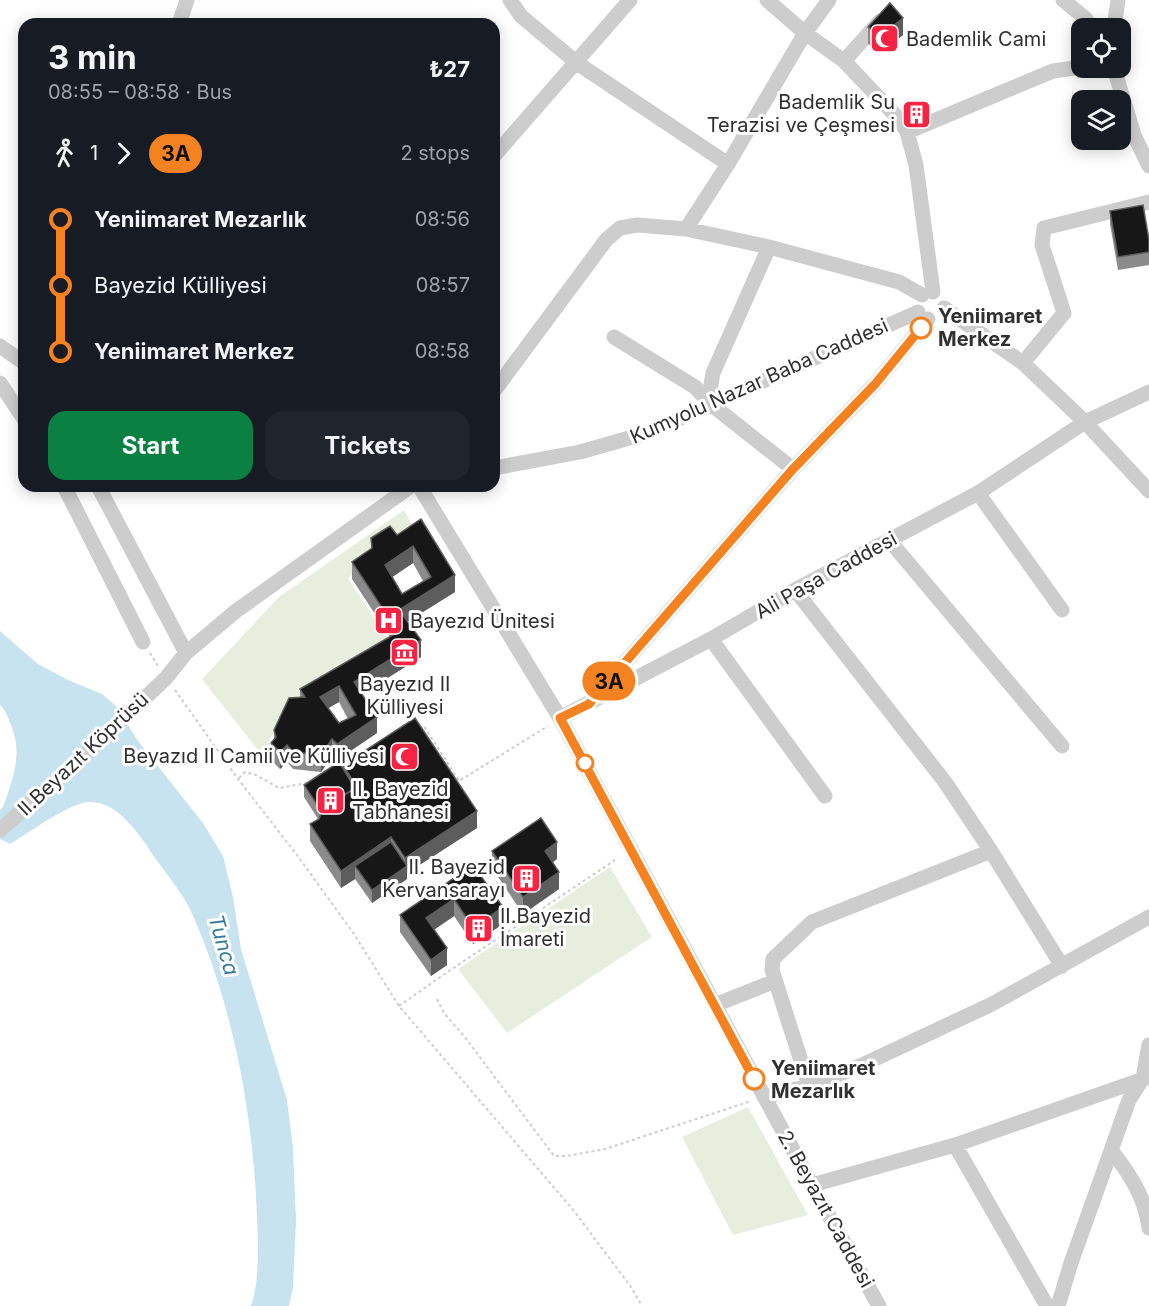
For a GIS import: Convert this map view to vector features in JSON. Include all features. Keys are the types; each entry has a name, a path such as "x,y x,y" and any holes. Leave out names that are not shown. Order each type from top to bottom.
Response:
{"street":[{"path":"181,18 187,0"},
{"path":"510,0 521,16 577,63 728,164"},
{"path":"500,149 630,0"},
{"path":"767,0 844,61 894,113 908,132 916,165 928,293"},
{"path":"686,229 728,164 806,33 829,0"},
{"path":"1063,0 1085,18"},
{"path":"1116,18 1119,0"},
{"path":"844,61 886,14"},
{"path":"908,132 1053,71 1071,69"},
{"path":"1117,78 1134,135 1149,166"},
{"path":"1023,363 1064,312 1041,245 1044,228 1149,202"},
{"path":"500,383 612,234 629,225 686,229 769,247 899,282 943,300 944,308 936,318 923,315"},
{"path":"712,405 710,390 713,373 769,247"},
{"path":"923,315 917,302 928,293"},
{"path":"944,308 1023,363 1085,422 1149,491"},
{"path":"589,704 793,469 876,383 923,315"},
{"name":"Kumyolu Nazar Baba Caddesi","path":"500,467 580,452 647,433 923,315"},
{"path":"614,336 695,387 712,405 793,469"},
{"path":"0,346 18,359"},
{"path":"0,383 18,410"},
{"name":"Ali Paşa Caddesi","path":"560,718 711,639 795,590 978,493 1085,422 1149,392"},
{"path":"67,492 143,642"},
{"path":"101,492 186,653"},
{"path":"166,678 186,653 236,610 403,492"},
{"name":"2. Beyazıt Caddesi","path":"423,492 560,718 879,1306"},
{"path":"978,493 1062,610"},
{"path":"890,540 1062,746"},
{"path":"795,590 945,782 1062,966"},
{"path":"711,639 825,796"},
{"name":"II.Beyazıt Köprüsü","path":"0,830 71,768 166,678"},
{"path":"809,1086 775,981 772,970 773,959 812,922 991,851"},
{"path":"764,1097 809,1086 860,1066 992,1004 1149,917"},
{"path":"716,1005 775,981"},
{"path":"1058,1306 1129,1100 1146,1078 1149,1045"},
{"path":"812,1185 955,1144 1146,1078"},
{"path":"955,1144 1047,1306"},
{"path":"1112,1151 1130,1174 1141,1194 1149,1228"}],"path":[{"path":"143,642 238,779 354,934 399,1006 574,1211 632,1287 642,1306"},
{"path":"414,732 424,726 459,781 560,718"},
{"path":"238,779 245,772 256,775 279,788 316,780"},
{"path":"399,1006 632,849"},
{"path":"437,999 444,1013 464,1036 554,1156 605,1149 764,1097"}],"green space":[{"path":"404,510 416,533 367,549 371,561 348,578 393,647 286,712 269,741 272,750 264,758 202,679 279,597"},
{"path":"610,867 652,937 507,1033 458,969"},
{"path":"748,1107 808,1215 733,1235 682,1137"}],"water":[{"name":"Tunca","path":"0,631 38,664 102,694 116,706 138,741 203,823 223,856 233,897 241,949 287,1100 293,1148 296,1221 293,1288 289,1306 251,1306 257,1273 258,1238 255,1178 246,1101 220,988 185,900 127,821 100,803 82,803 72,807 10,844 0,839 0,810 3,807 15,766 16,746 11,725 0,705"}],"building":[{"path":"890,3 903,18 882,35 868,27"},
{"path":"1143,205 1149,252 1118,257 1110,211"},
{"path":"421,519 455,575 399,610 421,640 354,682 377,717 337,744 332,739 321,755 293,752 287,745 280,752 271,743 276,737 274,730 289,698 305,697 300,689 398,632 352,562 372,548 371,538 390,526 397,535","holes":["413,546 431,577 402,594 385,565","339,686 356,715 339,723 320,697"]},
{"path":"415,718 477,811 405,858 391,837 341,871 310,824 319,819 323,809 357,787 343,765"},
{"path":"339,762 355,788 323,809 322,812 304,785"},
{"name":"II. Bayezid Kervansarayı","path":"541,818 557,842 545,851 559,872 523,897 492,851"},
{"path":"391,842 407,866 372,890 355,866"},
{"path":"473,865 503,907 473,928 454,899 426,918 447,948 431,960 400,915"}],"bus line":[{"name":"3A","path":"754,1079 560,718 589,704 793,469 876,383 921,328"}],"place":[{"name":"Bademlik Cami","path":"885,39"},
{"name":"Bademlik Su Terazisi ve Çeşmesi","path":"916,114"},
{"name":"Yeniimaret Merkez","path":"921,328"},
{"name":"Bayezıd Ünitesi","path":"389,621"},
{"name":"Bayezıd II Külliyesi","path":"405,653"},
{"name":"Beyazıd II Camii ve Külliyesi","path":"405,756"},
{"name":"II. Bayezid Tabhanesi","path":"331,800"},
{"name":"II. Bayezid Kervansarayı","path":"526,878"},
{"name":"II.Bayezid İmareti","path":"479,928"},
{"name":"Yeniimaret Mezarlık","path":"754,1079"}]}
